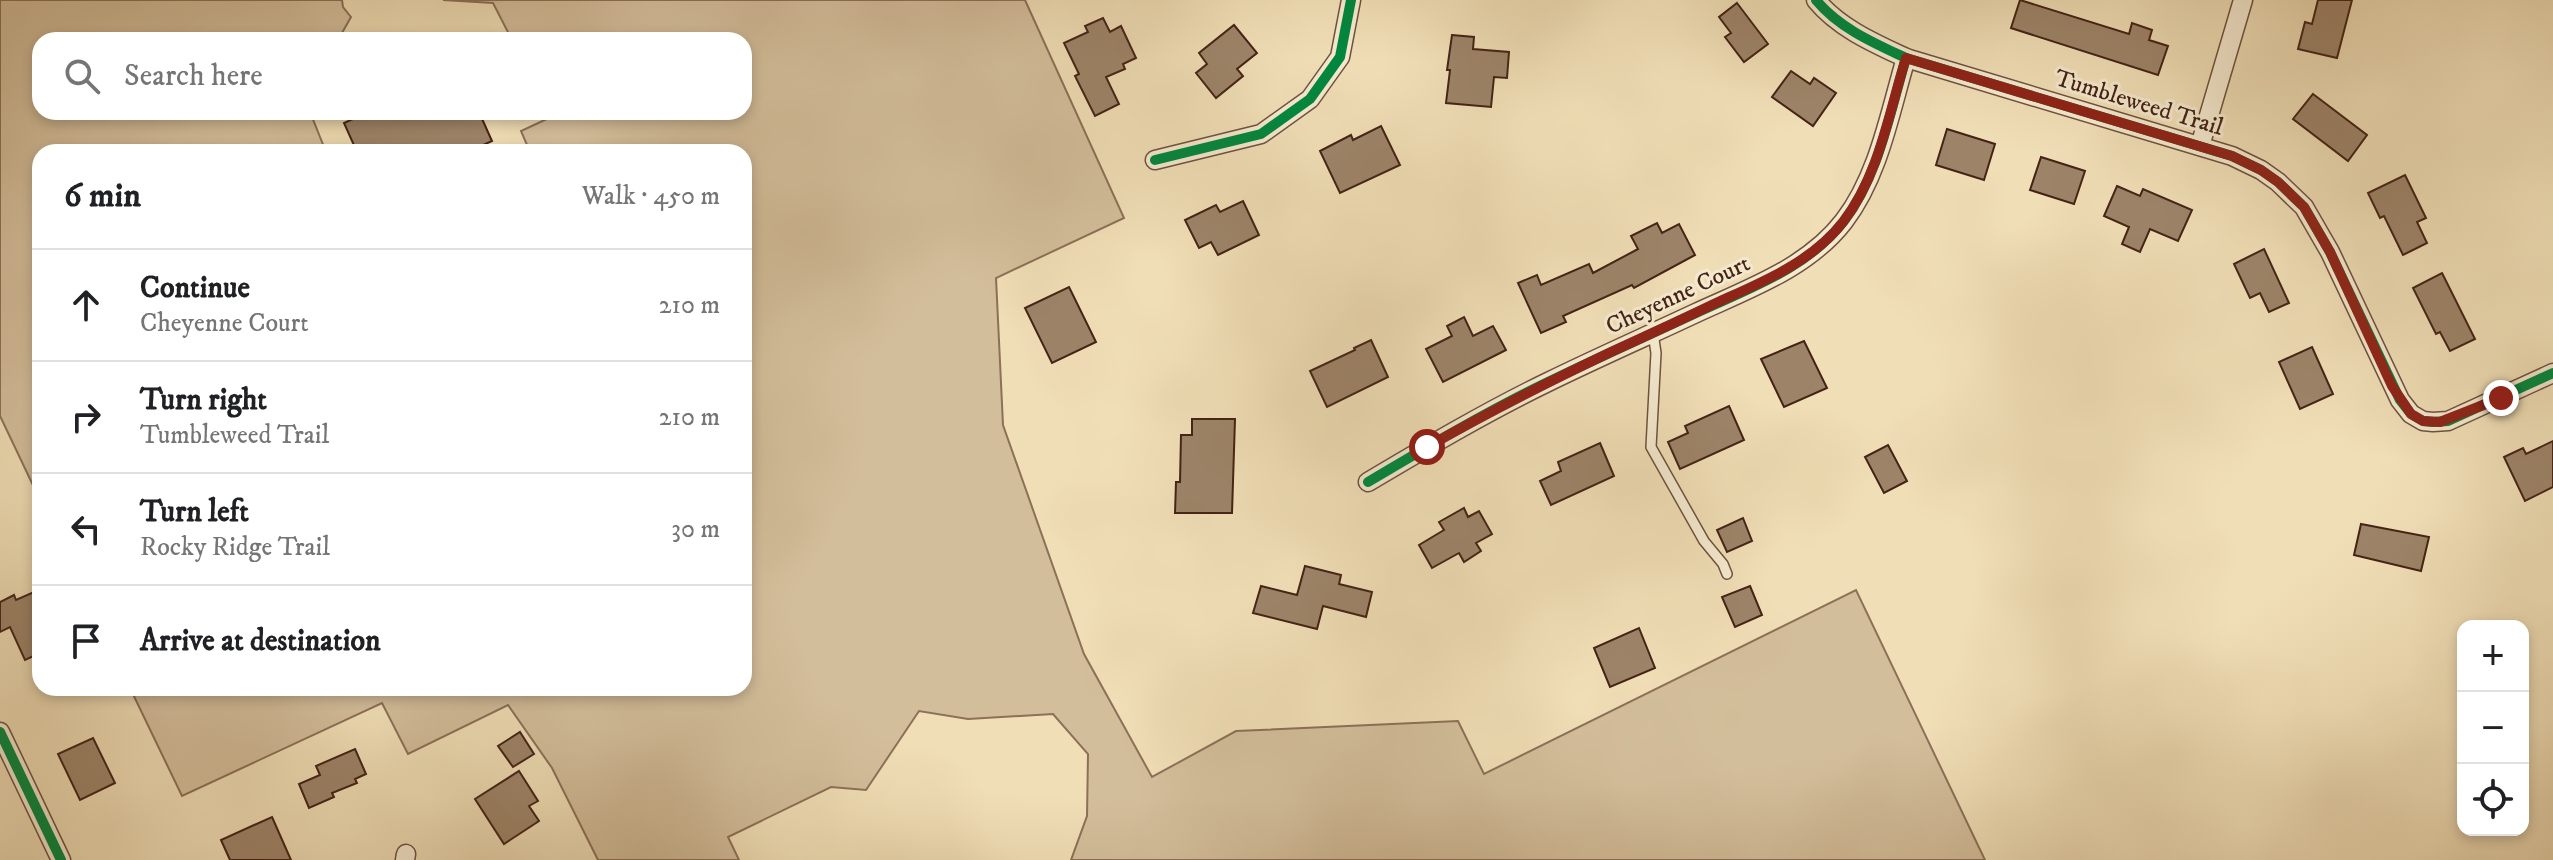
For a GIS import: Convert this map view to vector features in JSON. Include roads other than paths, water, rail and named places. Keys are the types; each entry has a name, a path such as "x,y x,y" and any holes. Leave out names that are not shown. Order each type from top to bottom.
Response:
{"street":[{"path":"1155,160 1261,134 1310,99 1340,57 1351,0"},
{"name":"Tumbleweed Trail","path":"1816,0 1825,12 1863,37 1906,58 2232,156 2261,170 2304,207 2330,252 2392,386 2411,414 2423,421 2448,421 2553,373"},
{"path":"2200,146 2243,0"},
{"name":"Cheyenne Court","path":"1368,482 1493,410 1807,258 1827,241 1852,208 1871,172 1906,58"},
{"path":"0,732 61,860"}],"lane":[{"path":"1653,333 1656,353 1651,447 1704,541 1723,564 1727,574"}]}
